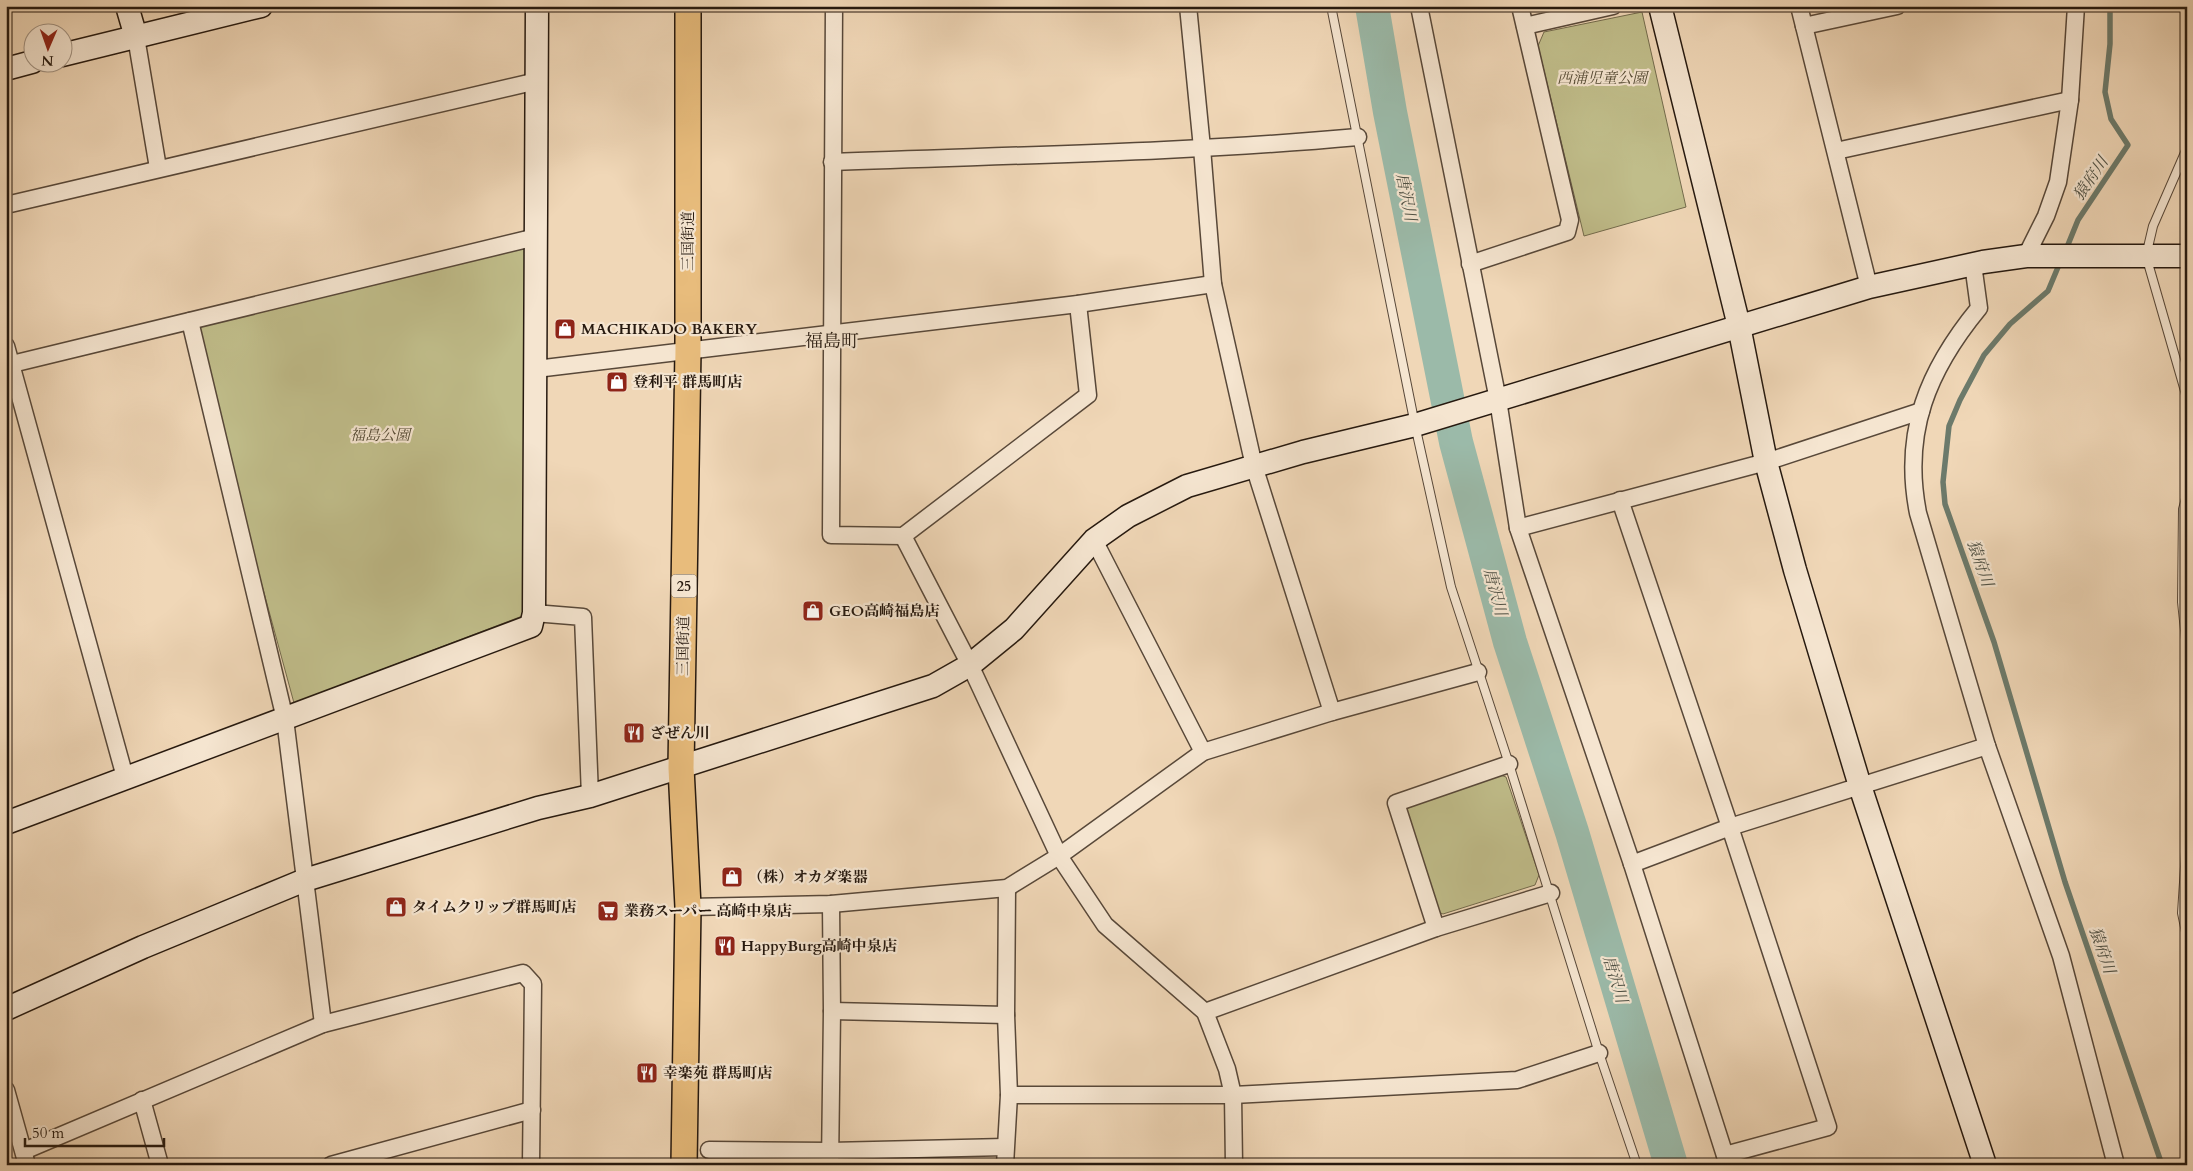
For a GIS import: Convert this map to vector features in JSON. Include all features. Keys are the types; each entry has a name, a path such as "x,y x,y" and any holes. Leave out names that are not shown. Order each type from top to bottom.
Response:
{"main road":[{"name":"三国街道","path":"684,1165 688,907 681,768 688,350 688,6"}],"street":[{"path":"127,6 136,36 158,168"},
{"path":"72,52 261,6"},
{"path":"6,823 531,626 534,613 537,6"},
{"path":"834,6 831,535 903,536 1088,395 1078,304"},
{"path":"1188,6 1213,284 1254,466 1332,712"},
{"path":"1419,6 1470,264 1493,401 1518,528 1632,864 1726,1160 1828,1127 1620,500"},
{"path":"1470,264 1566,232 1570,220 1520,6"},
{"path":"1525,26 1613,6"},
{"path":"1660,6 1739,326 1766,462 1795,570 1860,786 1986,1165"},
{"path":"1799,6 1869,287"},
{"path":"1804,26 1897,6"},
{"path":"2034,256 2058,182 2070,100 2076,6"},
{"path":"6,69 22,65"},
{"path":"6,204 537,81"},
{"path":"1836,151 2070,100"},
{"path":"832,162 1202,148 1358,137"},
{"path":"12,364 536,237"},
{"path":"6,1009 143,946 305,880 538,808 590,796 681,768 933,686 970,666 1014,629 1094,540 1128,516 1187,486 1303,452 1418,424 1869,287 1973,264 2034,256 2187,256"},
{"path":"1973,264 1979,308 1943,356 1930,383 1921,411 1912,469 1918,512 1987,746 2061,956 2116,1165"},
{"path":"536,369 1078,304 1213,284"},
{"path":"190,321 285,719 323,1024"},
{"path":"6,346 125,777"},
{"path":"1518,528 1766,462 1921,411"},
{"path":"903,536 970,666 1059,856 1105,925 1205,1012 1227,1069 1233,1094 1234,1165"},
{"path":"1094,540 1203,752"},
{"path":"534,613 583,617 590,796"},
{"path":"688,907 830,904 1008,888 1059,856 1203,752 1332,712 1478,672"},
{"path":"1632,864 1730,827 1987,746"},
{"path":"1436,928 1396,803 1509,764"},
{"path":"1005,1165 1009,1095 1006,1015 1008,888"},
{"path":"1205,1012 1436,928 1551,893"},
{"path":"830,904 832,1011 830,1158"},
{"path":"6,1090 26,1158 142,1100 323,1024 523,973 532,984 531,1165"},
{"path":"832,1011 1006,1015"},
{"path":"1009,1095 1233,1094 1517,1080 1599,1052"},
{"path":"142,1100 160,1165"},
{"path":"331,1165 532,1110"},
{"path":"709,1150 830,1158 1005,1147"}],"lane":[{"path":"1332,6 1450,587 1551,893 1599,1052 1637,1165"},
{"path":"2187,148 2154,226 2146,256 2187,398"},
{"path":"2187,495 2183,509 2182,602 2187,649"},
{"path":"2187,836 2182,913 2187,937"}],"green space":[{"name":"西浦児童公園","path":"1642,12 1686,207 1584,236 1538,46 1544,32"},
{"name":"福島公園","path":"536,237 525,615 294,703 190,321"},
{"path":"1498,774 1506,777 1539,875 1535,885 1443,914 1438,912 1405,814 1408,808"}],"waterway":[{"name":"唐沢川","path":"1372,6 1390,112 1456,442 1510,642 1572,832 1671,1165"},
{"name":"猿府川","path":"2065,252 2078,220 2128,145 2111,119 2105,92 2110,44 2110,6"},
{"name":"猿府川","path":"2061,260 2048,291 2010,324 1984,355 1960,400 1949,426 1943,482 1945,504 1994,642 2065,882 2162,1165"}],"place":[{"name":"MACHIKADO BAKERY","path":"565,329"},
{"name":"登利平 群馬町店","path":"617,382"},
{"name":"GEO高崎福島店","path":"813,611"},
{"name":"ざぜん川","path":"634,733"},
{"name":"（株）オカダ楽器","path":"732,877"},
{"name":"タイムクリップ群馬町店","path":"396,907"},
{"name":"業務スーパー 高崎中泉店","path":"608,911"},
{"name":"HappyBurg高崎中泉店","path":"725,946"},
{"name":"幸楽苑 群馬町店","path":"647,1073"}],"district":[{"name":"福島町","path":"832,341"}]}
